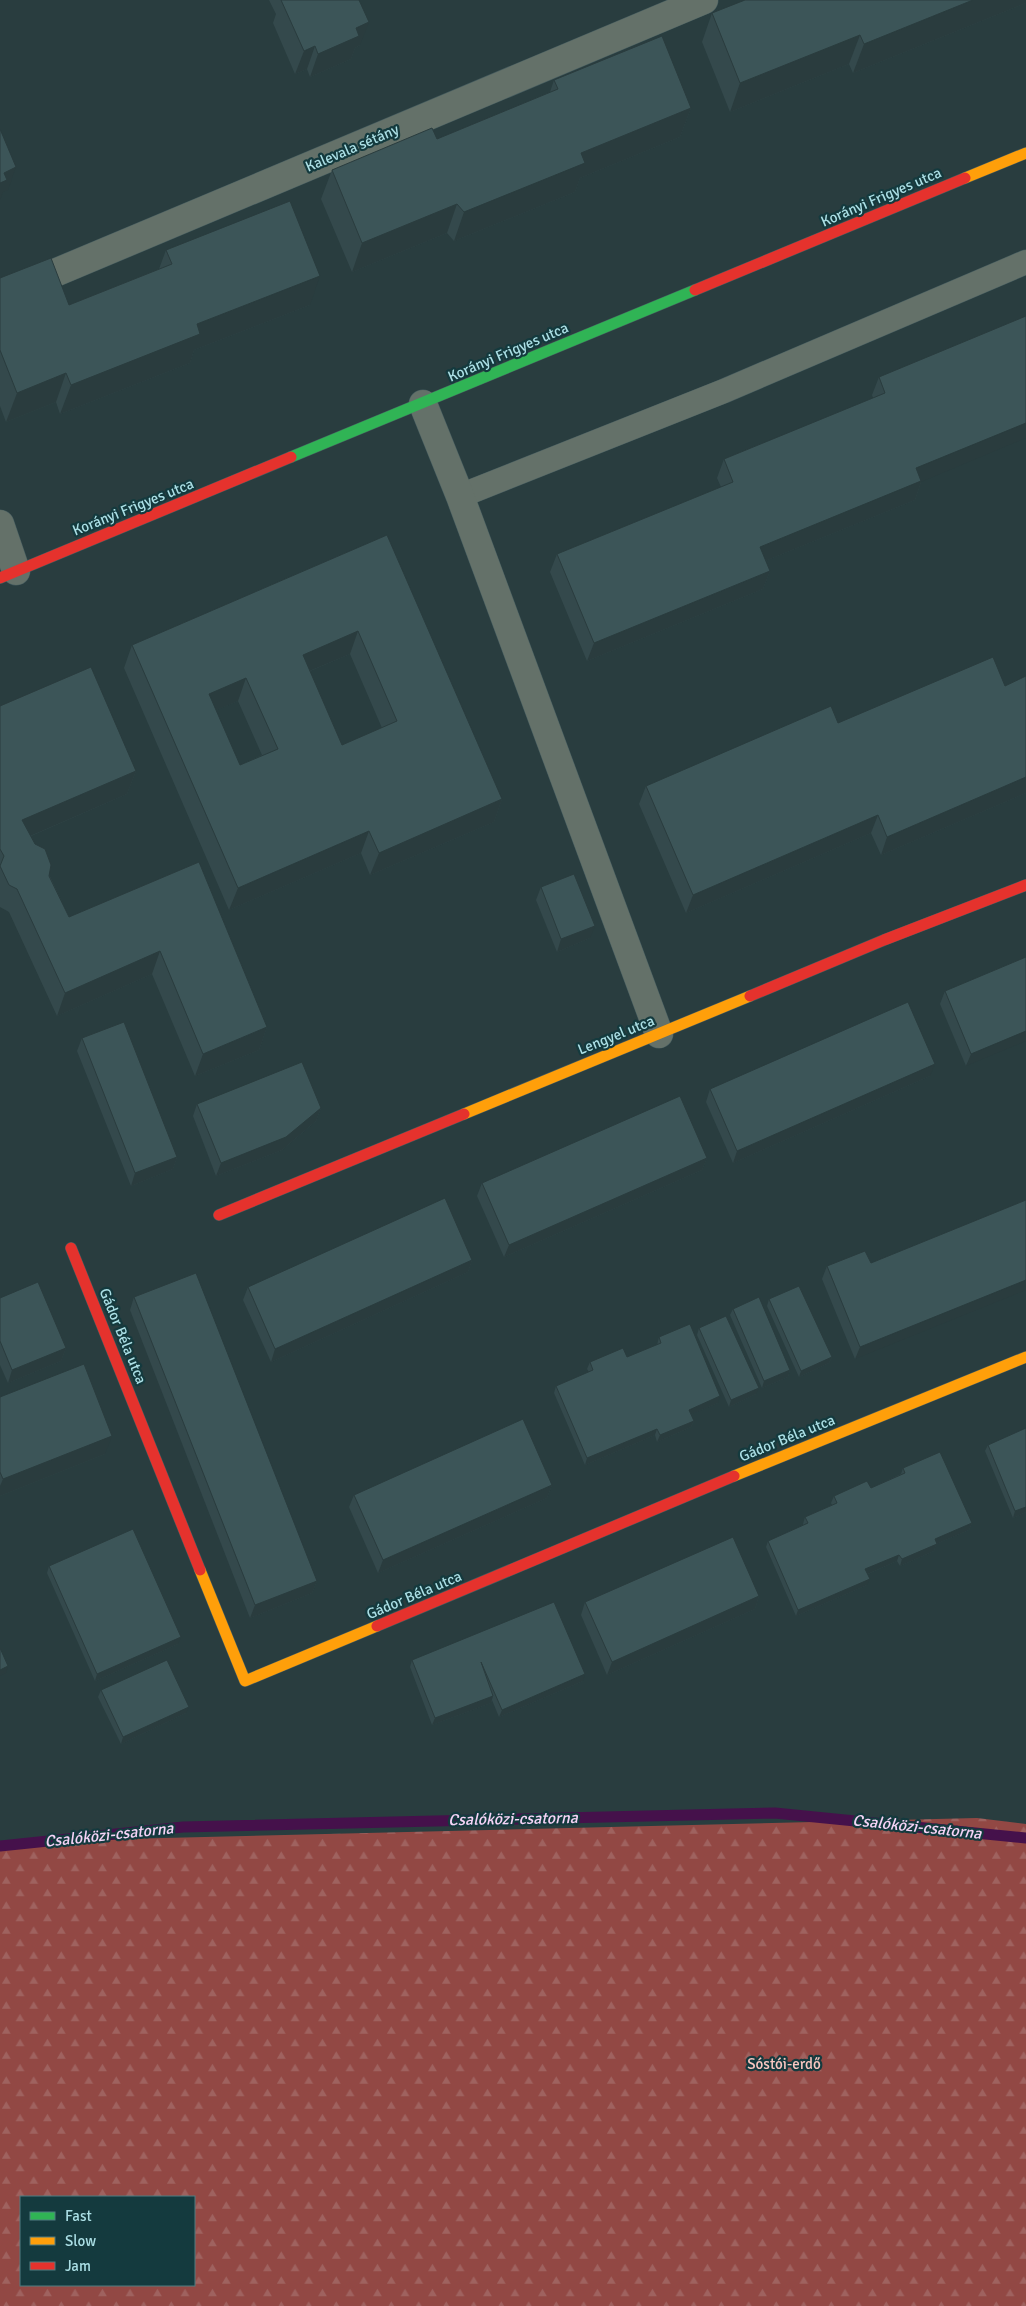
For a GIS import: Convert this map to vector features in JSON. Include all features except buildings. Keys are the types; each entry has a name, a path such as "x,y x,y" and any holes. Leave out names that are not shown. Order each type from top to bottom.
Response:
{"street":[{"name":"Kalevala sétány","path":"0,296 704,0"},
{"name":"Korányi Frigyes utca","path":"8,575 1026,153"},
{"path":"423,404 460,496 659,1034"},
{"path":"0,524 8,575"},
{"name":"Lengyel utca","path":"219,1215 884,940 1026,885"},
{"name":"Gádor Béla utca","path":"71,1248 245,1682 812,1444 1026,1357"}],"lane":[{"path":"460,496 724,391 1026,262"}],"green space":[{"name":"Sóstói-erdő","path":"977,1818 1026,1824 1026,2306 0,2306 0,1842"}],"waterway":[{"name":"Csalóközi-csatorna","path":"0,1846 183,1827 775,1813 1026,1838"}],"traffic: fast":[{"path":"291,457 695,290"}],"traffic: slow":[{"path":"965,178 1026,153"},
{"path":"464,1114 750,996"},
{"path":"734,1476 1026,1357"},
{"path":"200,1570 245,1681 377,1626"}],"traffic: jam":[{"path":"695,290 965,178"},
{"path":"0,578 291,457"},
{"path":"750,996 884,940 1026,885"},
{"path":"219,1215 464,1114"},
{"path":"71,1248 200,1570"},
{"path":"377,1626 734,1476"}]}
